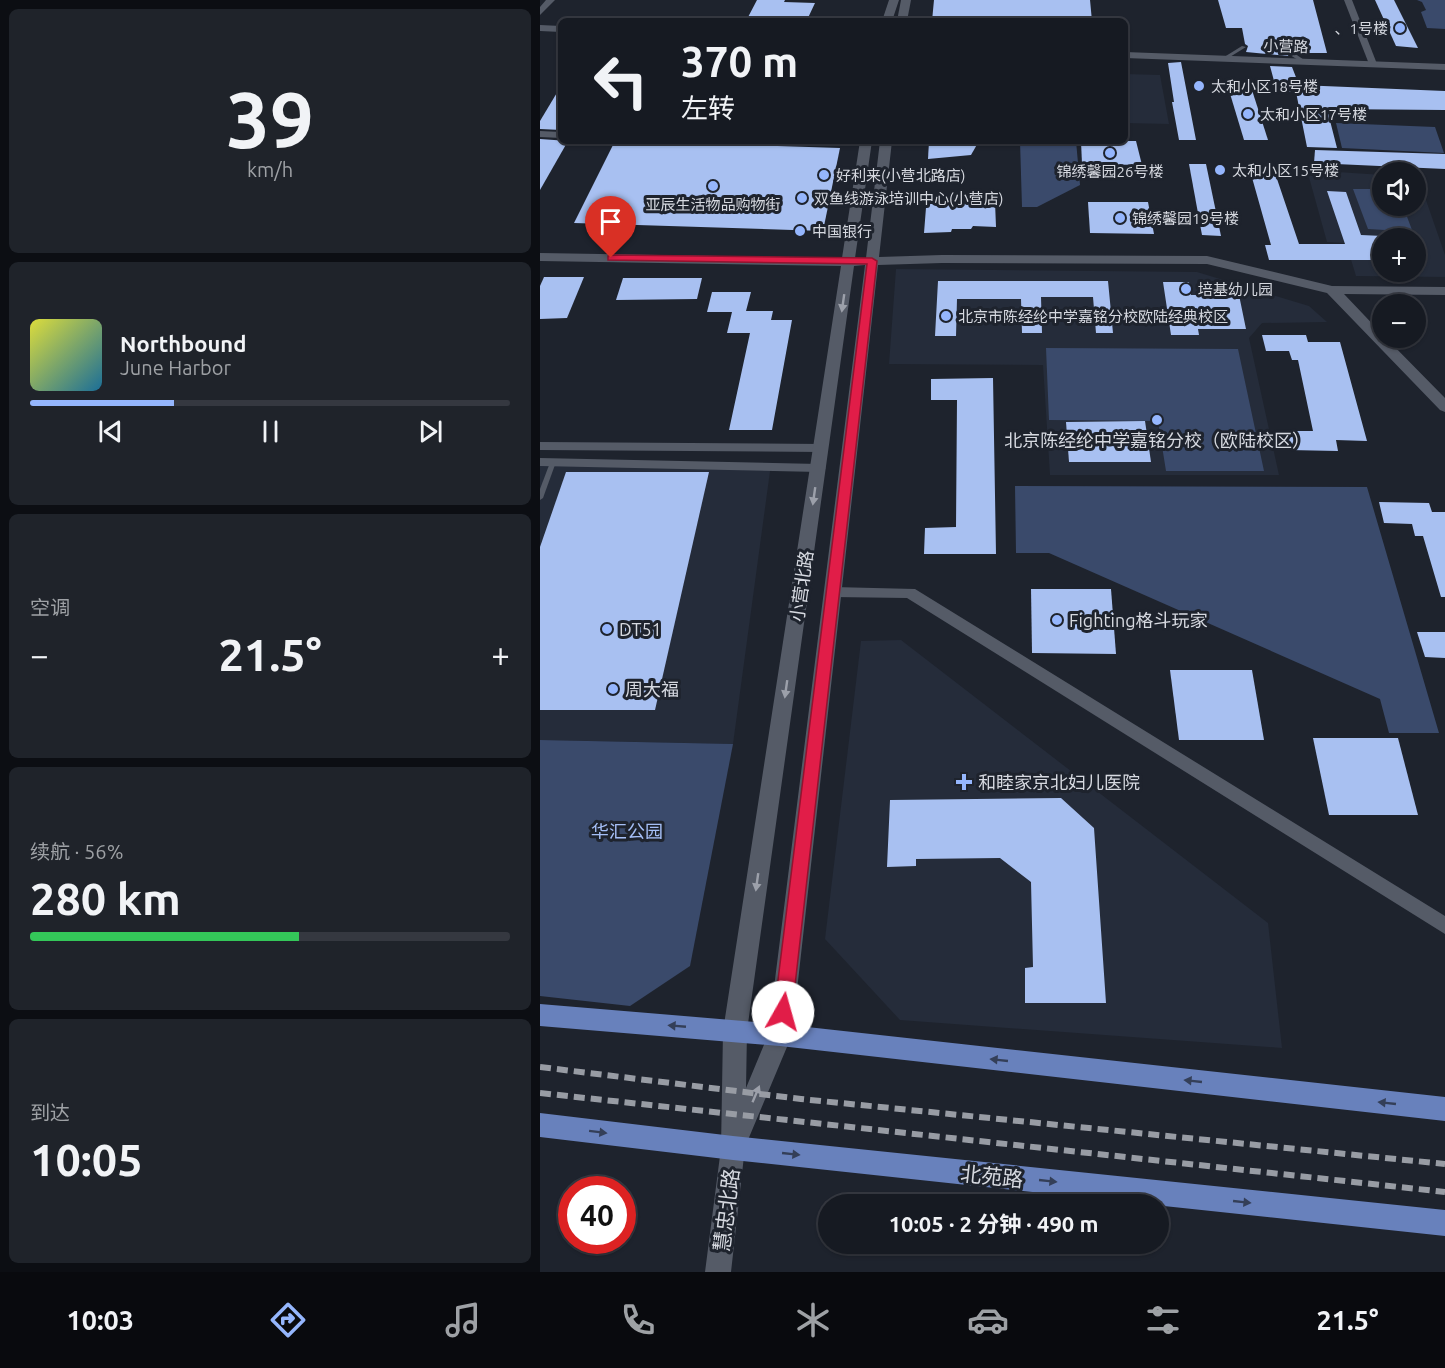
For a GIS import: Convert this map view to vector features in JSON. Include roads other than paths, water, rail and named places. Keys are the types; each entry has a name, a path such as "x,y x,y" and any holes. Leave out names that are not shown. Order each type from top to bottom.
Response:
{"main road":[{"path":"540,1015 780,1035 1445,1110"},
{"name":"北苑路","path":"540,1125 733,1148 1445,1223"}],"street":[{"path":"540,12 551,0"},
{"path":"888,18 894,0"},
{"path":"903,18 906,0"},
{"path":"1348,0 1373,64"},
{"path":"540,28 558,29"},
{"name":"小营路","path":"1128,55 1445,67"},
{"name":"小营路","path":"1128,64 1445,74"},
{"path":"540,134 558,135"},
{"name":"小营北路","path":"733,1148 735,1031 866,144"},
{"name":"小营北路","path":"733,1148 780,1035 886,144"},
{"path":"540,257 849,262 1207,260 1332,290 1445,291"},
{"path":"1332,290 1445,407"},
{"path":"540,446 822,448"},
{"path":"547,462 819,468"},
{"path":"833,592 910,593 1445,926"},
{"name":"慧忠北路","path":"718,1272 733,1148"}],"lane":[{"path":"1223,59 1244,47"},
{"path":"1292,54 1305,62"},
{"path":"540,498 547,462"}],"railway":[{"path":"540,1067 801,1099 1445,1164"},
{"path":"540,1093 1445,1192"}],"place":[{"name":"、1号楼","path":"1400,28"},
{"name":"太和小区18号楼","path":"1199,86"},
{"name":"太和小区17号楼","path":"1248,114"},
{"name":"锦绣馨园26号楼","path":"1110,153"},
{"name":"太和小区15号楼","path":"1220,170"},
{"name":"好利来(小营北路店)","path":"824,175"},
{"name":"亚辰生活物品购物街","path":"713,186"},
{"name":"双鱼线游泳培训中心(小营店)","path":"802,198"},
{"name":"锦绣馨园19号楼","path":"1120,218"},
{"name":"中国银行","path":"800,231"},
{"name":"培基幼儿园","path":"1186,289"},
{"name":"北京市陈经纶中学嘉铭分校欧陆经典校区","path":"946,316"},
{"name":"北京陈经纶中学嘉铭分校（欧陆校区）","path":"1157,420"},
{"name":"Fighting格斗玩家","path":"1057,620"},
{"name":"DT51","path":"607,629"},
{"name":"周大福","path":"613,689"},
{"name":"和睦家京北妇儿医院","path":"964,782"}],"park label":[{"name":"华汇公园","path":"627,831"}]}
